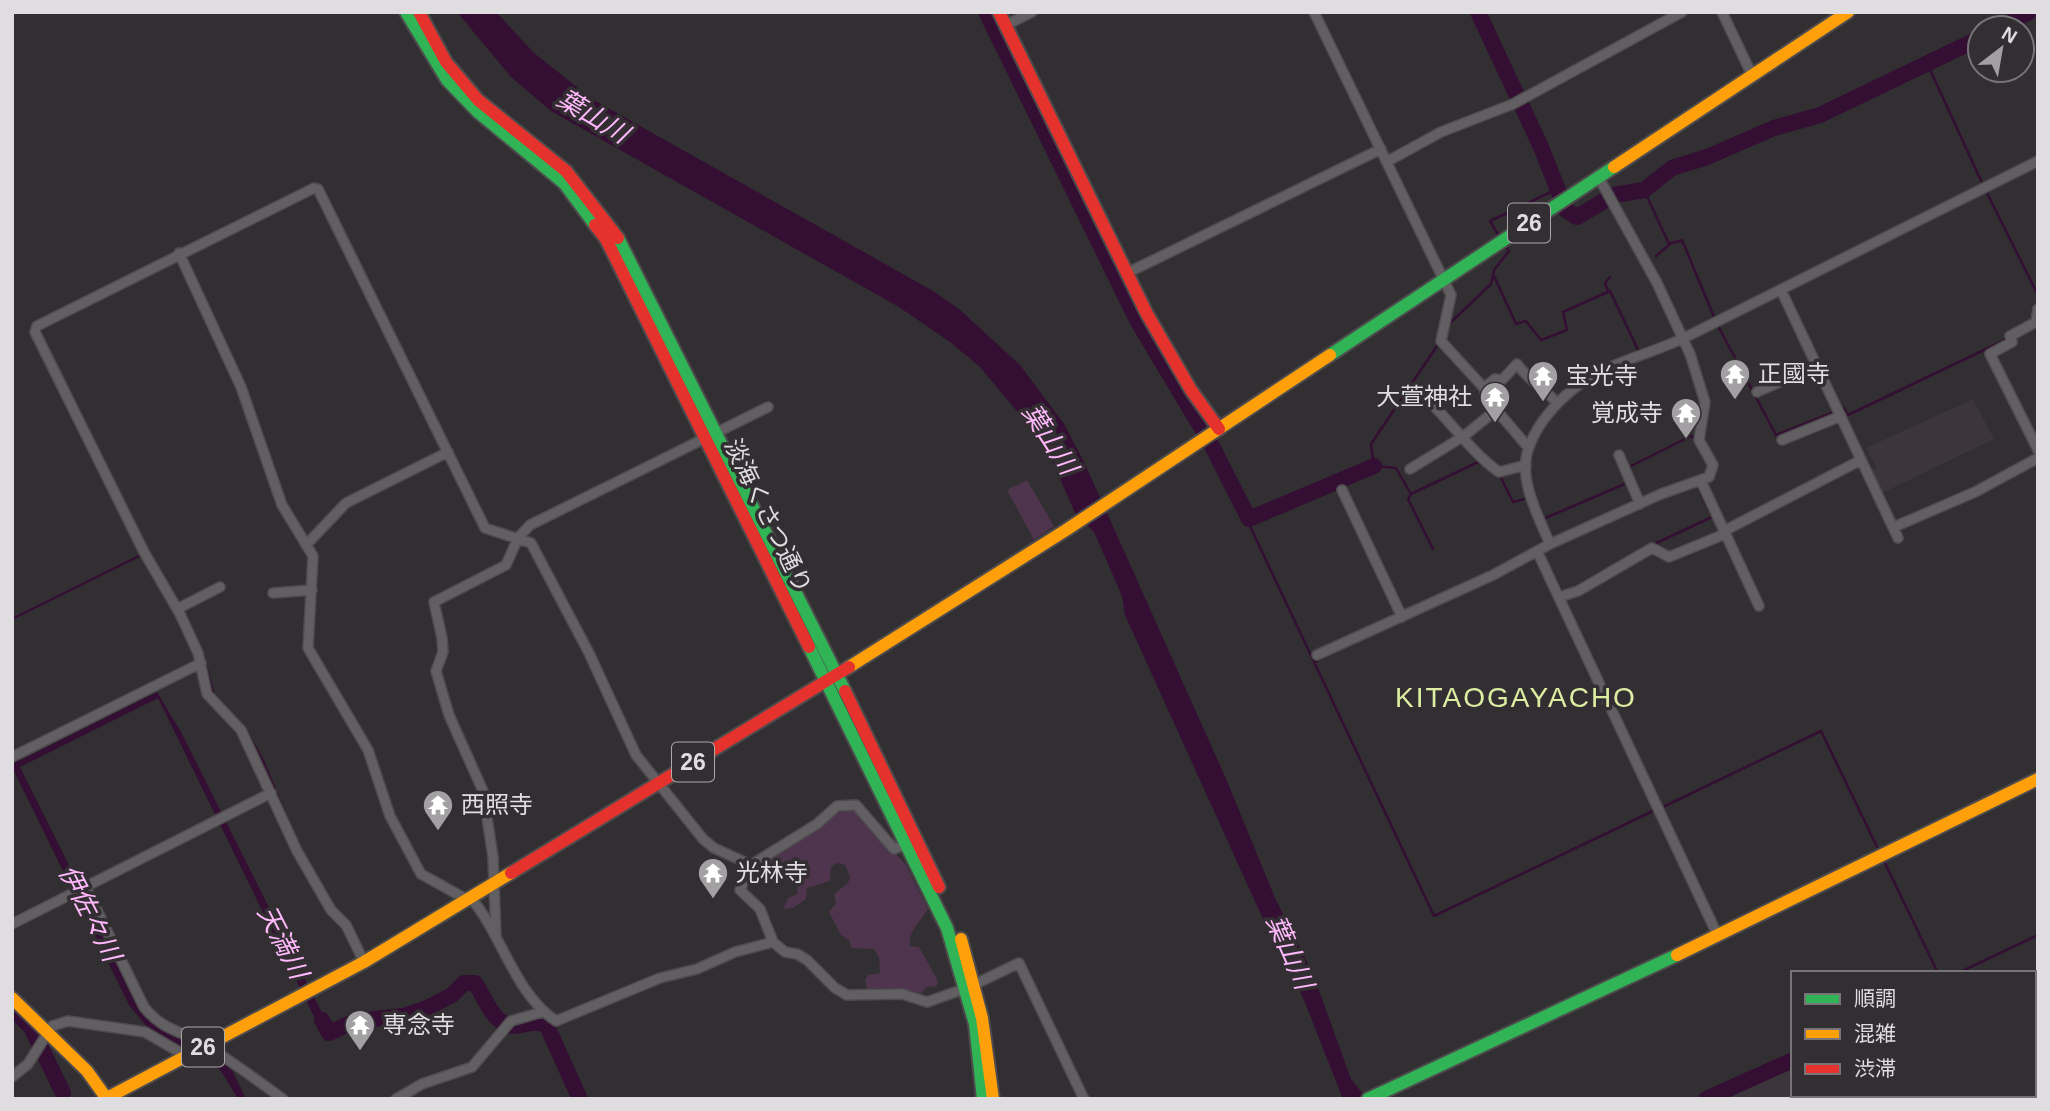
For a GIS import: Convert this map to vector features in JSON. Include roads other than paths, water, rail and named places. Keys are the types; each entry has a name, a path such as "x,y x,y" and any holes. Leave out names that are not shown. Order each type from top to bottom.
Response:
{"street":[{"name":"淡海くさつ通り","path":"406,12 447,80 478,112 564,183 606,239 837,674 960,937 989,1049 993,1099"},
{"name":"淡海くさつ通り","path":"419,12 446,62 478,100 566,172 616,235 825,682 914,842"},
{"path":"999,12 1127,273 1191,390 1211,434"},
{"path":"1006,25 1032,12"},
{"path":"1314,12 1445,279 1451,295 1441,329 1441,341 1484,388 1487,399 1528,447"},
{"path":"1388,161 1441,132 1513,103 1682,12"},
{"path":"1722,12 1752,75"},
{"name":"26","path":"106,1098 364,962 494,880 825,682 1119,495 1848,12"},
{"path":"1127,273 1381,149"},
{"path":"1550,544 1532,501 1526,466 1528,447 1557,403 1605,368 1682,339 2038,161"},
{"path":"1317,655 1538,554 1550,544 1709,477 1713,469 1699,440 1705,402 1682,339 1657,283 1599,178"},
{"path":"364,962 346,925 331,910 297,852 241,730 207,694 201,663 177,609 144,552 35,332 37,326 314,188 318,189 485,528 531,543 589,653 636,755 703,839 714,848 751,865"},
{"path":"179,253 241,387 282,505 313,556 308,648 368,750 385,806 421,874 468,898 496,936 542,1012 556,1021 660,978 697,969 735,952 773,942"},
{"path":"1781,290 1898,538"},
{"path":"2038,309 2036,322 2010,336 2011,342 1990,354 2038,450"},
{"path":"1484,388 1495,379 1502,380 1517,364 1530,381 1542,385 1557,403"},
{"path":"1757,392 1817,365"},
{"path":"1411,392 1423,402 1427,399 1464,436 1475,453 1499,472 1526,466"},
{"path":"496,936 494,880 483,791 449,715 436,671 443,652 434,602 506,565 518,538 530,526 768,407"},
{"path":"1410,468 1464,436 1496,410"},
{"path":"1782,440 1841,416"},
{"path":"306,545 346,503 448,452"},
{"path":"1619,455 1640,504"},
{"path":"1894,527 1975,492 2038,458"},
{"path":"1559,597 1578,591 1652,548 1669,557 1724,533 1861,460"},
{"path":"1701,481 1759,606"},
{"path":"1342,489 1402,617"},
{"path":"1538,554 1717,934"},
{"path":"177,609 220,587"},
{"path":"273,593 312,590"},
{"path":"12,757 201,663"},
{"path":"1368,1099 2038,779"},
{"path":"12,924 224,814 271,793"},
{"path":"914,842 894,849 856,805 837,806 817,824 751,865 740,890 760,909 773,942 785,952 797,954 807,960 835,988 847,995 902,994 926,1002 971,986 1019,963 1084,1099"},
{"path":"84,887 144,1007 163,1035 186,1056"},
{"name":"淡海くさつ通り","path":"971,986 983,1099"},
{"path":"12,998 87,1071 106,1098"},
{"path":"396,1099 422,1084 472,1067 506,1025 542,1012"},
{"path":"12,1077 27,1063 52,1026 68,1021 163,1035 206,1045 283,1099"}],"water":[{"name":"葉山川","path":"457,12 496,12 534,53 592,99 933,291 959,309 1020,365 1064,424 1085,464 1227,781 1275,898 1313,974 1351,1079 1367,1099 1343,1099 1304,1000 1258,908 1125,615 1122,596 1094,532 1076,515 1050,456 1036,434 980,367 950,342 899,307 551,111 511,77"},
{"name":"伊佐々川","path":"157,692 181,732 334,1037 326,1041 158,698 20,767 135,998 157,1027 190,1042 188,1049 151,1032 129,1005 12,767 12,745 21,760"},
{"path":"208,1050 232,1070 246,1099 238,1099 221,1071 205,1057"}],"waterway":[{"path":"986,12 1138,322 1211,444 1249,519 1374,466"},
{"path":"1478,12 1541,147 1566,210 1577,217 1614,195 1644,190 1672,168 1707,157 1774,128 1820,115 1966,45"},
{"path":"2025,14 2029,12"},
{"path":"1927,63 1983,185"},
{"path":"1499,236 1490,221 1557,189"},
{"path":"1644,190 1669,244 1682,240 1717,324 1776,435 1844,408 1848,415 2009,338"},
{"path":"1986,191 2038,295"},
{"path":"1448,325 1491,284 1494,270 1509,251 1505,244"},
{"path":"1656,256 1669,245"},
{"path":"1494,276 1516,324 1526,321 1541,340 1567,330 1563,312 1610,291 1639,352"},
{"path":"1608,291 1605,283 1610,277"},
{"path":"1433,549 1408,499 1411,494 1396,468 1374,466 1371,444 1439,343"},
{"path":"1627,468 1691,436 1695,439"},
{"path":"1411,494 1478,462 1483,465"},
{"path":"1500,476 1513,502 1528,498"},
{"path":"1543,519 1627,483"},
{"path":"1652,545 1712,517 1697,485"},
{"path":"1249,519 1248,522 1434,916 1655,810"},
{"path":"1573,588 1640,550"},
{"path":"1543,554 1561,590 1566,591"},
{"path":"12,619 141,555"},
{"path":"164,578 180,606"},
{"path":"189,624 202,651 214,696 243,727"},
{"path":"1315,662 1381,630"},
{"path":"1665,806 1821,731 1880,853"},
{"path":"247,732 263,761 292,831"},
{"path":"1883,859 1937,971"},
{"path":"1962,971 2038,935"},
{"name":"天満川","path":"322,1020 329,1033 355,1021 403,1016 427,1008 452,995 464,983 475,983 492,1013 504,1023 512,1026 537,1023 547,1026 580,1099"},
{"path":"12,1008 31,1027 63,1093"},
{"path":"1706,1099 1791,1061"}],"place":[{"name":"正國寺","path":"1735,401"},
{"name":"宝光寺","path":"1543,403"},
{"name":"大萱神社","path":"1495,424"},
{"name":"覚成寺","path":"1686,440"},
{"name":"西照寺","path":"438,832"},
{"name":"光林寺","path":"713,900"},
{"name":"専念寺","path":"360,1052"}],"district":[{"name":"KITAOGAYACHO","path":"1516,697"}]}
